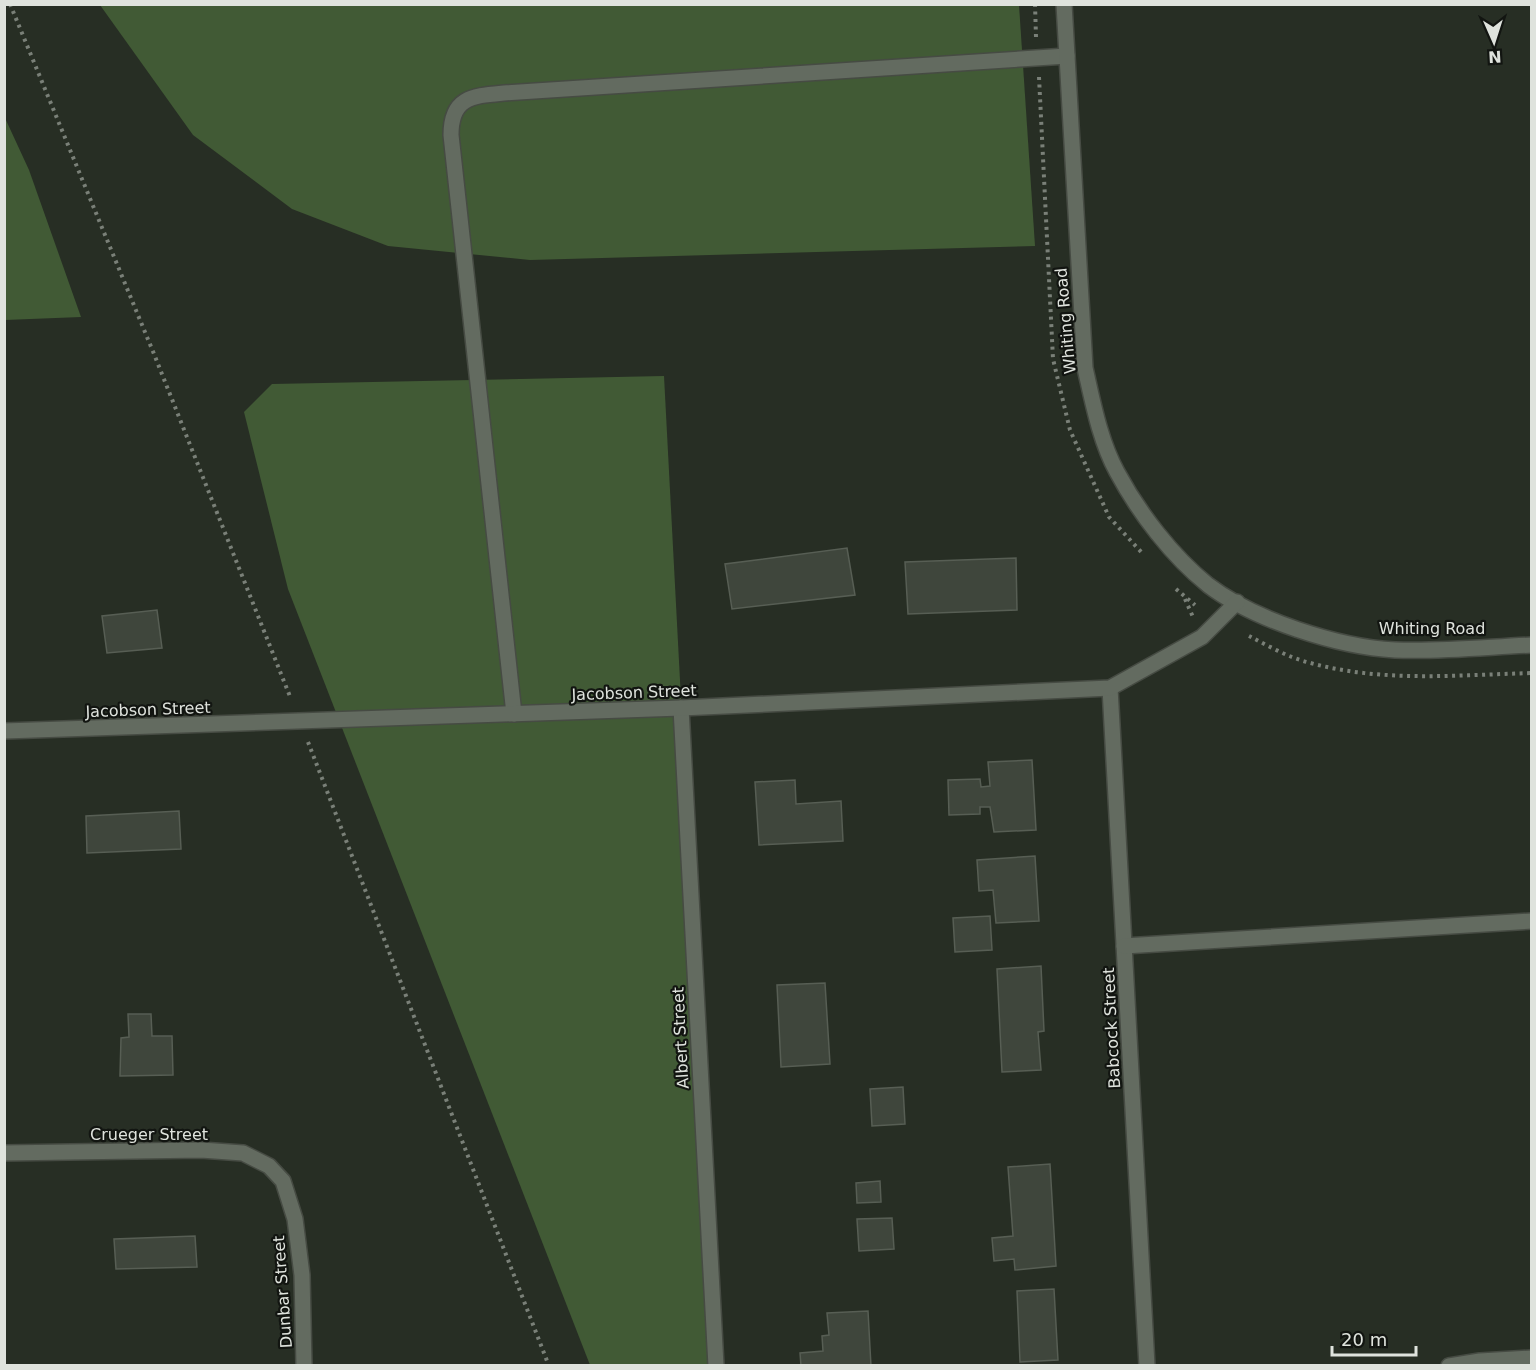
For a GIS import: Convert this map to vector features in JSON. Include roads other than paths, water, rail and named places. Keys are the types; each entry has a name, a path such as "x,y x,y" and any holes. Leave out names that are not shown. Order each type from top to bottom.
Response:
{"street":[{"name":"Whiting Road","path":"1064,4 1080,315 1085,368 1094,409 1116,471 1149,522 1181,560 1209,585 1237,602 1281,623 1323,636 1395,650 1532,645"},
{"path":"514,714 451,135 451,117 458,105 475,96 504,93 1066,56"},
{"name":"Jacobson Street","path":"4,731 300,723 1110,688 1202,637 1237,602"},
{"name":"Babcock Street","path":"1110,688 1147,1365"},
{"name":"Albert Street","path":"681,708 716,1365"},
{"path":"1124,946 1532,921"},
{"name":"Crueger Street","path":"4,1153 201,1150 243,1153 269,1166 283,1181"},
{"name":"Dunbar Street","path":"283,1181 295,1219 300,1264 304,1365"},
{"path":"1449,1365 1532,1358"}]}
